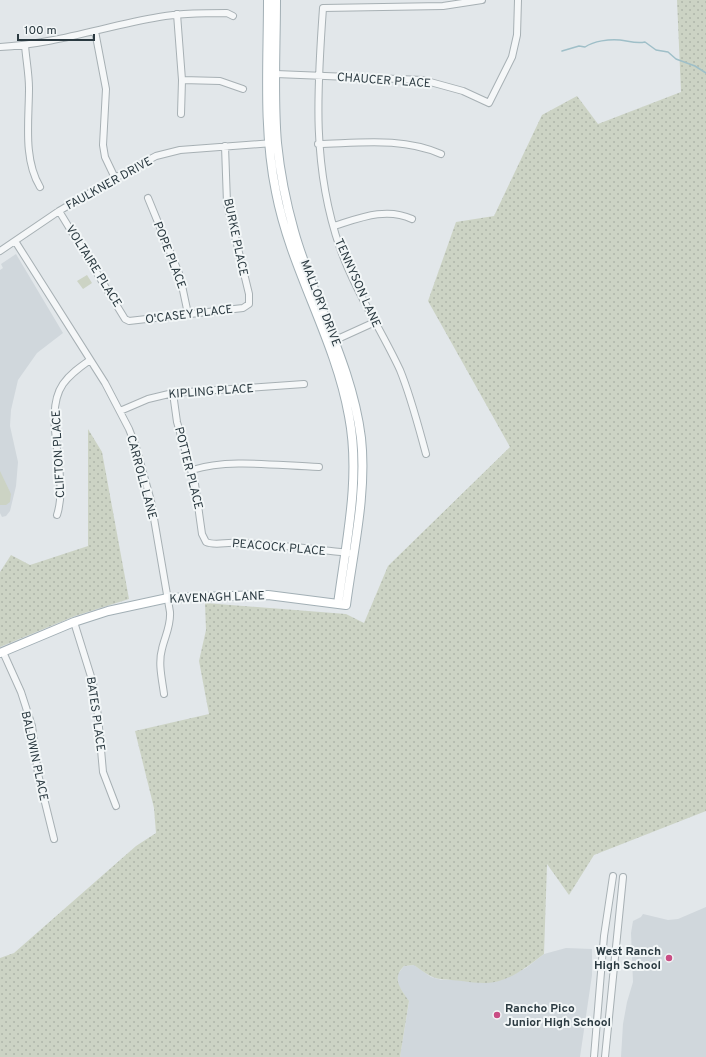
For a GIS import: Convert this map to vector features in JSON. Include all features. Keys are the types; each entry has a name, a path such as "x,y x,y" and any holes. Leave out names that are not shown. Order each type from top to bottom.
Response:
{"main road":[{"path":"268,0 273,143"},
{"name":"MALLORY DRIVE","path":"276,0 276,74 273,143 294,232 331,342 347,372 357,410 361,440 361,497 349,553 342,604"},
{"name":"KAVENAGH LANE","path":"2,652 74,622 108,611 168,598 268,595 342,604"}],"street":[{"name":"TENNYSON LANE","path":"426,454 407,387 352,275 334,226 326,193 318,144 318,76 323,8 443,6 482,0"},
{"name":"CHAUCER PLACE","path":"276,74 423,80 463,91 489,103 512,57 517,36 518,0"},
{"path":"0,47 25,45 141,20 177,14 227,13 233,16"},
{"path":"177,14 182,80 181,114"},
{"path":"95,31 106,89 103,145 105,157 115,178"},
{"path":"25,45 29,86 30,155 33,177 40,187"},
{"path":"182,80 220,81 243,90"},
{"path":"318,144 393,142 414,144 441,154"},
{"name":"FAULKNER DRIVE","path":"0,251 59,211 144,162 167,153 224,146 273,143"},
{"name":"BURKE PLACE","path":"224,146 228,203 249,294 248,304"},
{"name":"POPE PLACE","path":"148,198 180,276 188,314"},
{"name":"VOLTAIRE PLACE","path":"59,211 125,319 128,321"},
{"path":"334,226 368,215 385,213 400,213 412,219"},
{"name":"CARROLL LANE","path":"15,241 90,360 120,411 136,447 145,478 168,598 170,620 160,660 164,694"},
{"name":"O'CASEY PLACE","path":"128,321 236,309 243,308 248,304"},
{"path":"331,342 374,322"},
{"name":"CLIFTON PLACE","path":"57,515 61,504 62,488 54,420 56,396 70,375 90,360"},
{"name":"KIPLING PLACE","path":"120,411 148,399 174,393 304,384"},
{"name":"POTTER PLACE","path":"174,393 177,422 192,470 202,534 206,542"},
{"path":"192,470 200,467 231,464 319,467"},
{"name":"PEACOCK PLACE","path":"206,542 211,544 222,542 255,543 349,553"},
{"name":"BATES PLACE","path":"74,622 93,683 98,716 103,772 116,806"},
{"name":"BALDWIN PLACE","path":"2,652 21,692 32,726 38,774 54,839"},
{"path":"594,1057 604,936 613,876"},
{"path":"605,1057 623,877"}],"shaded area":[{"path":"16,254 63,333 37,353 18,380 11,410 10,426 18,462 16,486 10,511 6,516 2,517 0,513 0,270 3,268 1,264"},
{"name":"West Ranch High School","path":"706,907 706,1057 621,1057 623,1024 627,1002 633,982 631,933 633,921 641,917 643,914 668,920 678,919"},
{"name":"Rancho Pico Junior High School","path":"566,948 592,949 592,975 580,1057 400,1057 409,1002 397,983 398,974 404,966 414,965 431,977 442,980 504,979 526,968 544,954"}],"green space":[{"path":"677,0 706,0 706,811 594,855 569,895 547,864 544,954 516,974 492,983 479,983 436,978 414,965 404,966 398,975 398,980 400,988 409,1001 400,1057 0,1057 0,958 14,953 136,846 156,833 154,808 135,731 209,714 199,661 206,630 205,603 346,614 364,623 388,566 510,447 428,301 456,222 494,216 542,115 577,96 598,124 681,92"},
{"path":"87,275 92,283 83,289 77,281"},
{"path":"88,429 102,452 129,599 75,616 0,647 0,572 11,555 30,565 88,546"},
{"path":"0,471 11,494 10,502 6,505 0,505"}],"waterway":[{"path":"562,51 579,46 585,47 593,43 606,40 620,40 639,43 645,42 656,50 668,52 676,59 695,66 706,73"}],"place":[{"name":"West Ranch High School","path":"669,958"},
{"name":"Rancho Pico Junior High School","path":"497,1015"}]}
